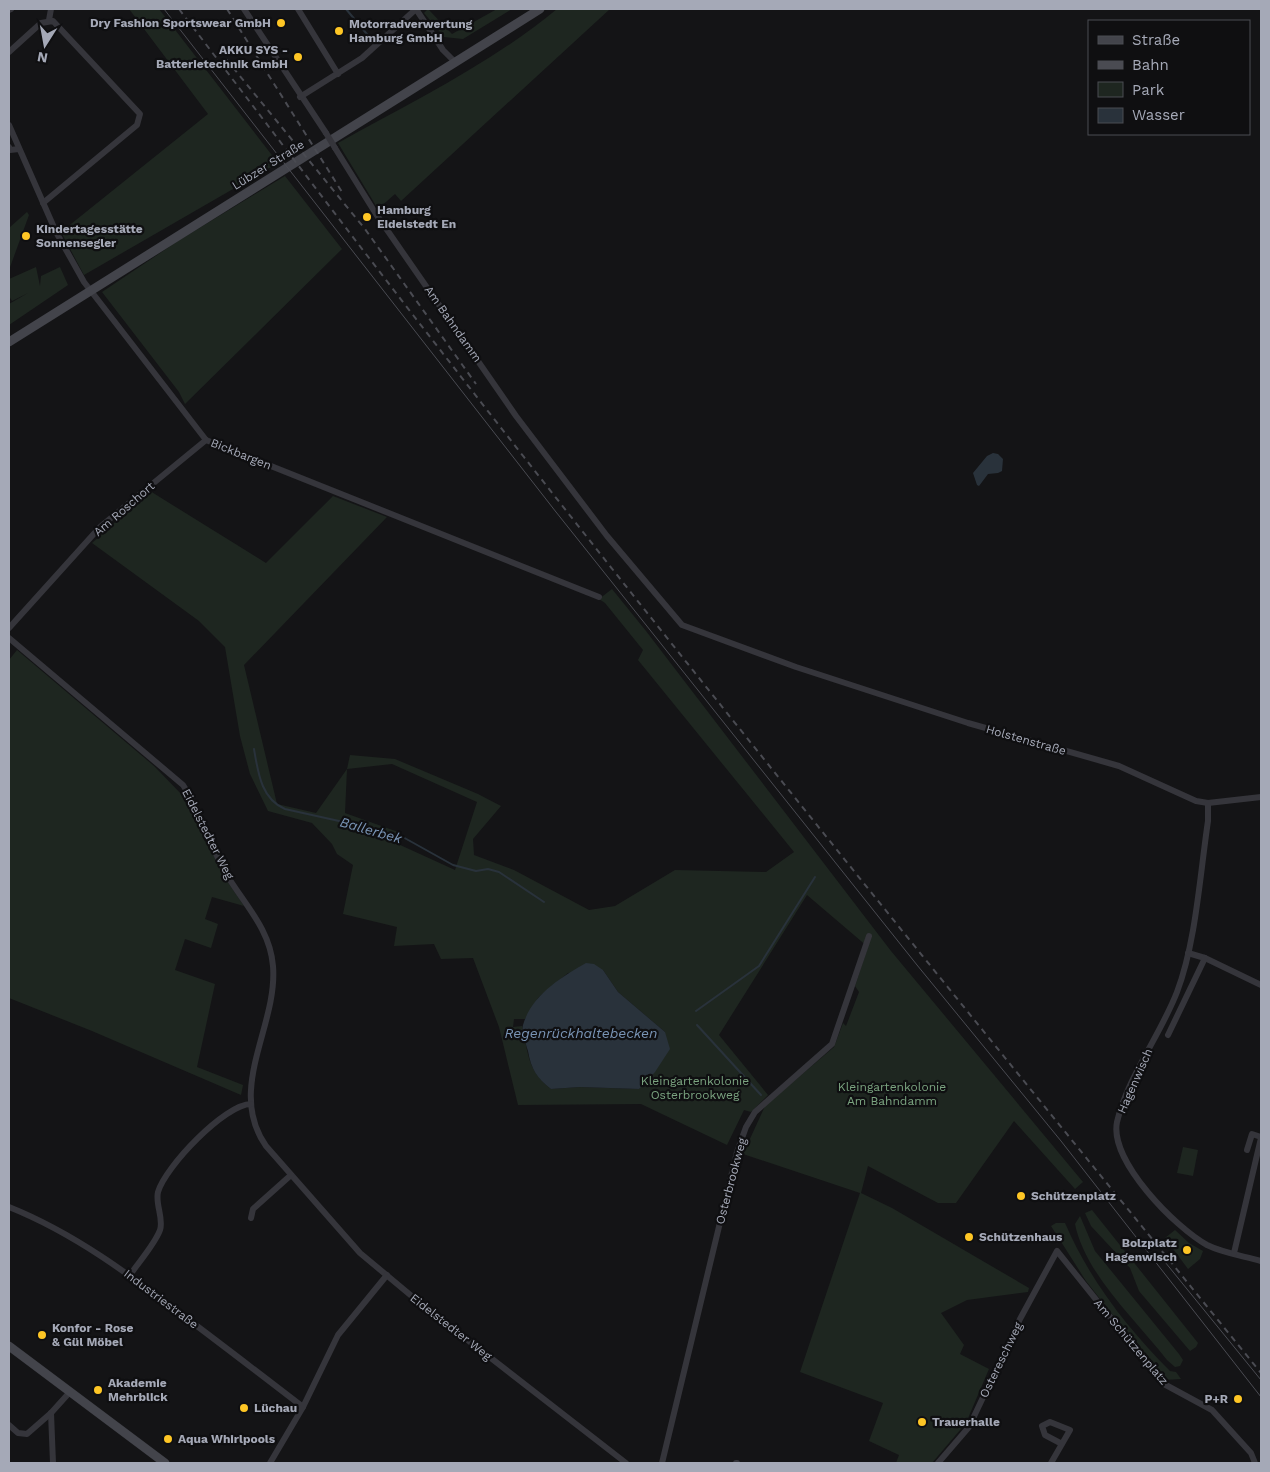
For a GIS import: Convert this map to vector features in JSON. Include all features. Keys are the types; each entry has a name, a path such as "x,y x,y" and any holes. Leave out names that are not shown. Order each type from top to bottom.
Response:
{"street":[{"name":"Am Bahndamm","path":"244,9 300,97 326,133 376,214 516,416 607,536 682,625"},
{"path":"298,9 338,74"},
{"path":"300,97 338,74 376,46 417,9 443,50 456,63"},
{"name":"Lübzer Straße","path":"9,342 540,9"},
{"path":"49,20 50,10"},
{"path":"9,52 41,23 49,20 57,23 138,110 140,118 137,125 43,203"},
{"name":"Bickbargen","path":"9,125 56,232 90,291 206,440 598,597"},
{"path":"9,147 10,150 19,150"},
{"name":"Am Roschort","path":"9,628 100,527 206,440"},
{"name":"Holstenstraße","path":"682,625 796,667 968,723 1119,766 1196,801 1208,803"},
{"name":"Eidelstedter Weg","path":"9,638 183,785 190,796 224,870 266,935 272,958 274,978 252,1074 251,1104 256,1129 262,1141 350,1243 387,1275 626,1463"},
{"path":"1261,797 1208,803 1208,821 1188,953 1205,958 1261,985"},
{"name":"Osterbrookweg","path":"662,1463 746,1126 755,1112 769,1098 832,1044 868,936"},
{"name":"Hagenwisch","path":"1188,953 1177,992 1123,1104 1117,1124 1120,1149 1128,1165 1172,1218 1189,1234 1209,1246 1261,1261"},
{"path":"1168,1036 1205,958"},
{"path":"130,1275 161,1229 159,1190 182,1156 220,1118 238,1106 251,1104"},
{"path":"1234,1253 1261,1137 1252,1134 1247,1150"},
{"path":"251,1218 253,1209 291,1175"},
{"name":"Industriestraße","path":"9,1207 44,1222 88,1247 130,1275 304,1407"},
{"name":"Ostereschweg","path":"938,1463 969,1427 1020,1319 1057,1251"},
{"name":"Am Schützenplatz","path":"1057,1251 1164,1384 1212,1410 1251,1453 1255,1463"},
{"path":"270,1463 304,1407 338,1335 387,1275"},
{"path":"11,1352 165,1463"},
{"path":"9,1425 18,1433 27,1434 52,1413 69,1393"},
{"path":"52,1413 53,1463"},
{"path":"1051,1463 1062,1444"}],"green space":[{"path":"129,9 159,9 278,163 84,275 61,232 208,114"},
{"path":"428,9 452,34 497,9 512,9 463,39 444,37 424,13"},
{"path":"557,9 610,9 401,201 395,194 378,209 338,143 479,64 532,29"},
{"path":"285,176 342,249 185,404 179,392 102,292 178,241"},
{"path":"27,212 29,215 9,270 9,228"},
{"path":"36,267 40,286 41,276 60,267 68,285 9,325 9,304 28,293 12,301 9,296 9,279"},
{"path":"150,491 266,563 333,496 387,517 244,665 277,804 316,813 347,769 350,755 395,759 478,794 501,806 473,839 474,855 514,870 589,910 615,906 675,870 766,872 794,852 638,660 643,650 605,603 599,599 612,589 891,951 1083,1182 1075,1189 1014,1121 956,1203 938,1203 868,1166 861,1193 892,1208 1029,1288 1028,1292 967,1300 941,1313 964,1345 960,1354 989,1369 966,1423 932,1463 896,1463 899,1455 869,1441 883,1403 800,1372 860,1193 743,1154 765,1106 834,1047 843,1023 846,1026 859,992 855,986 868,947 807,895 719,1035 768,1095 751,1112 744,1110 727,1145 641,1104 518,1105 499,1027 473,958 441,959 434,944 394,946 397,927 343,914 353,865 337,854 332,844 312,823 268,811 250,774 240,736 225,647 199,621 92,543","holes":["392,764 477,802 455,870 398,844 401,833 345,813 347,769","603,970 618,992 665,1032 639,1089 580,1087 551,1089 543,1082 533,1068 522,1026 513,1027 514,1019 525,1019 538,998 568,973"]},
{"path":"17,650 154,766 185,798 227,881 244,906 212,897 205,919 218,924 211,948 185,939 175,970 215,984 197,1067 243,1085 241,1095 92,1031 9,998 9,660"},
{"path":"1183,1147 1198,1150 1193,1176 1177,1173"},
{"path":"1092,1210 1198,1343 1196,1347 1190,1351 1139,1291 1130,1268 1091,1226 1085,1213"},
{"path":"1080,1216 1095,1251 1179,1354 1183,1360 1180,1366 1175,1367 1167,1360 1100,1278 1089,1261 1081,1243 1075,1224"},
{"path":"1056,1223 1065,1223 1085,1264 1124,1320 1154,1355 1170,1371 1176,1372 1181,1379 1164,1380 1086,1281 1051,1226"},
{"name":"Bolzplatz Hagenwisch","path":"1175,1230 1189,1243 1203,1251 1200,1259 1188,1269 1165,1238"}],"water":[{"path":"993,453 998,454 1003,459 1002,471 988,474 979,486 973,473 987,456"},
{"name":"Regenrückhaltebecken","path":"586,963 594,964 603,970 618,992 665,1032 670,1049 655,1072 639,1089 580,1087 551,1089 538,1077 533,1068 523,1031 527,1015 548,988"}],"waterway":[{"path":"346,9 371,39"},
{"name":"Ballerbek","path":"254,749 259,775 266,792 271,799 285,809 401,836 453,865 476,871 488,869 499,872 544,902"},
{"path":"696,1011 759,966 815,877"},
{"path":"697,1025 761,1095"}],"tram line":[{"path":"164,9 556,512 917,965 1061,1141 1261,1397"},
{"path":"1165,1262 1261,1380"}],"railway":[{"path":"179,9 413,315 622,582 1261,1373"},
{"path":"227,9 342,192"},
{"path":"226,59 365,229 476,384"}],"place":[{"name":"Dry Fashion Sportswear GmbH","path":"281,23"},
{"name":"Motorradverwertung Hamburg GmbH","path":"339,31"},
{"name":"AKKU SYS - Batterietechnik GmbH","path":"298,57"},
{"name":"Hamburg Eidelstedt En","path":"367,217"},
{"name":"Kindertagesstätte Sonnensegler","path":"26,236"},
{"name":"Schützenplatz","path":"1021,1196"},
{"name":"Schützenhaus","path":"969,1237"},
{"name":"Bolzplatz Hagenwisch","path":"1187,1250"},
{"name":"Konfor - Rose & Gül Möbel","path":"42,1335"},
{"name":"Akademie Mehrblick","path":"98,1390"},
{"name":"P+R","path":"1238,1399"},
{"name":"Lüchau","path":"244,1408"},
{"name":"Trauerhalle","path":"922,1422"},
{"name":"Aqua Whirlpools","path":"168,1439"}],"park label":[{"name":"Kleingartenkolonie Osterbrookweg","path":"695,1088"},
{"name":"Kleingartenkolonie Am Bahndamm","path":"892,1094"}]}
